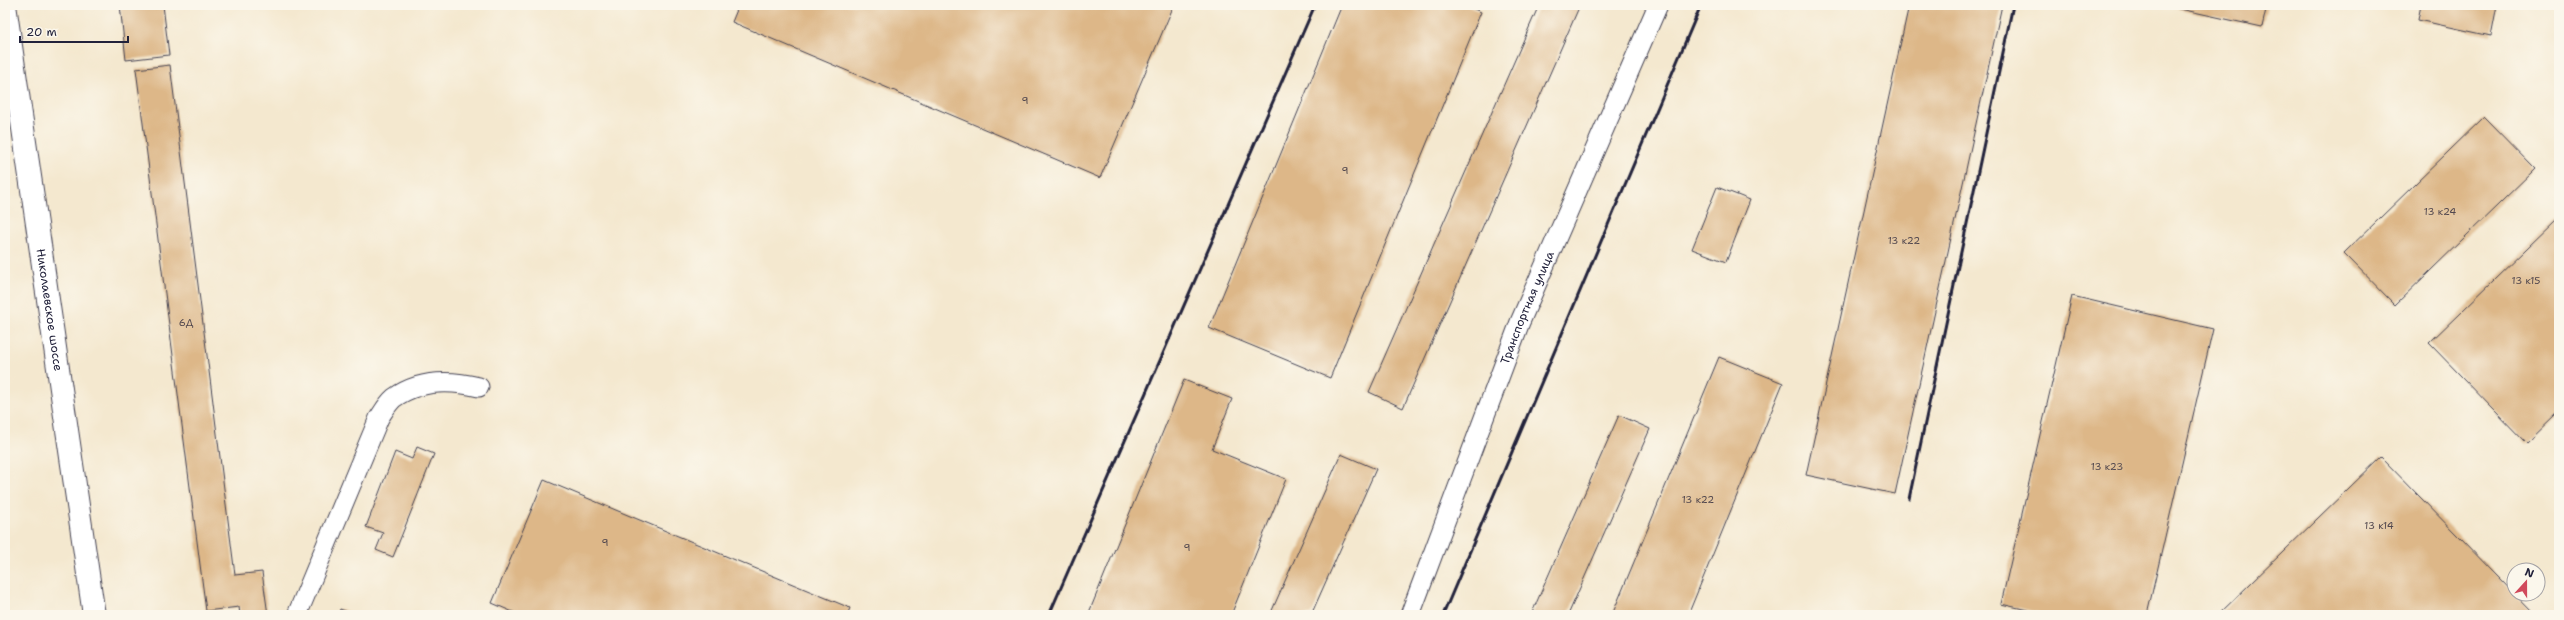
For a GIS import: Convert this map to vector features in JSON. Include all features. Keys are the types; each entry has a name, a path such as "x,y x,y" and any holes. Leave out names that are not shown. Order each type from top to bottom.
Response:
{"main road":[{"name":"Николаевское шоссе","path":"5,5 94,615"}],"lane":[{"name":"Транспортная улица","path":"1410,615 1520,322 1658,5"},
{"path":"297,615 378,418 394,399 416,386 434,383 461,383 479,387"}],"building":[{"path":"120,5 163,5 169,55 126,60"},
{"path":"739,5 1174,5 1100,178 732,22"},
{"path":"1342,5 1465,5 1481,12 1330,378 1209,328"},
{"path":"1539,5 1580,5 1403,408 1369,392"},
{"path":"1909,5 2002,5 1895,494 1806,475"},
{"path":"2162,5 2267,5 2262,27"},
{"path":"2421,5 2497,5 2491,36 2418,20"},
{"path":"170,65 235,575 262,572 268,615 240,615 239,607 206,611 136,69"},
{"path":"2484,117 2535,169 2395,305 2344,253"},
{"path":"1717,187 1750,200 1726,262 1692,249"},
{"path":"2559,217 2559,413 2527,444 2429,343"},
{"path":"2072,296 2213,329 2147,615 2050,615 2001,604"},
{"path":"1719,357 1783,383 1688,615 1612,615"},
{"path":"1184,380 1232,399 1212,449 1286,479 1231,615 1088,615"},
{"path":"1619,415 1650,429 1568,615 1531,615"},
{"path":"417,447 434,454 393,557 376,550 383,533 366,527 395,452 412,459"},
{"path":"1341,454 1376,469 1311,615 1270,615"},
{"path":"2381,457 2506,585 2506,602 2522,602 2535,615 2218,615"},
{"path":"544,480 850,608 847,615 520,615 492,603"},
{"path":"340,609 356,615 338,615"}],"railway":[{"path":"1049,615 1315,5"},
{"path":"1443,615 1701,5"},
{"path":"1909,499 2013,5"}]}
